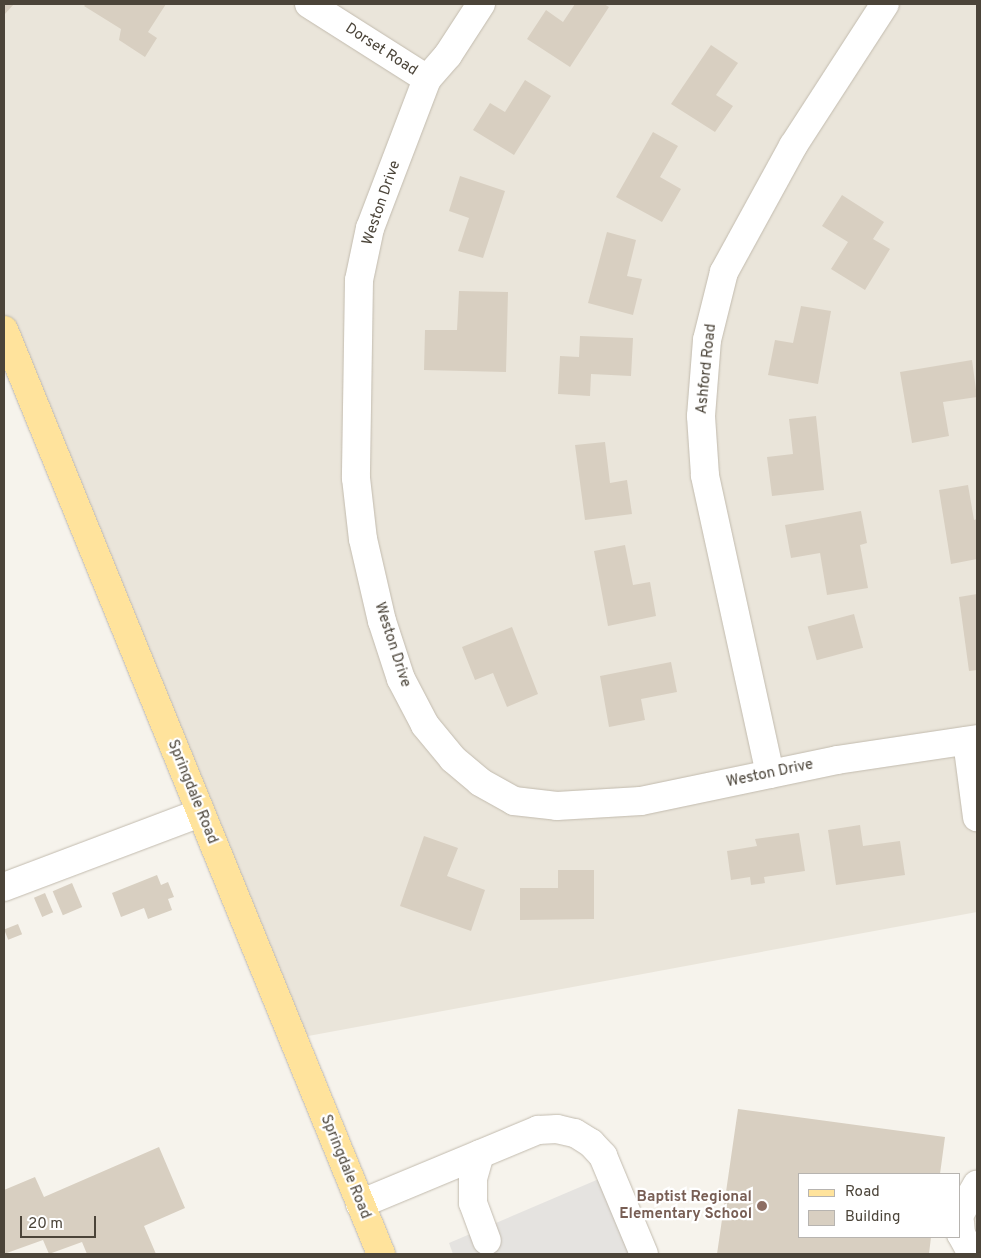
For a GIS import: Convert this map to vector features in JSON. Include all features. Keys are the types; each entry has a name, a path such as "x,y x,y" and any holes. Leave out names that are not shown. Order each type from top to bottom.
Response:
{"main road":[{"name":"Springdale Road","path":"4,330 10,362 200,813 381,1254"}],"street":[{"name":"Dorset Road","path":"309,4 427,80"},
{"name":"Weston Drive","path":"481,4 448,55 427,80 370,228 359,280 356,342 356,478 363,539 382,621 400,679 425,725 453,759 480,782 514,801 557,806 641,801 837,760 972,740"},
{"name":"Ashford Road","path":"770,774 705,475 701,416 707,340 724,272 793,146 885,4"},
{"path":"972,740 977,817"},
{"path":"4,887 200,813"},
{"path":"360,1204 538,1130 557,1128 583,1138 603,1156 644,1254"},
{"path":"480,1154 473,1178 473,1203 486,1241"},
{"path":"961,1212 977,1185"},
{"path":"961,1234 972,1254"}],"shaded area":[{"path":"4,4 977,4 977,912 292,1039 4,327"},
{"path":"620,1170 654,1254 453,1254 449,1243"}],"building":[{"path":"4,4 14,4 4,15"},
{"path":"86,4 166,4 148,32 157,38 145,57 119,40 121,29 84,6"},
{"path":"575,4 604,4 609,7 570,67 527,39 546,10 563,22"},
{"path":"711,45 738,63 716,95 733,106 715,132 671,104"},
{"path":"525,80 551,96 514,155 473,130 490,103 505,112"},
{"path":"653,132 678,146 660,177 681,189 662,222 616,197"},
{"path":"460,176 505,191 483,258 458,251 469,218 449,211"},
{"path":"842,195 884,222 873,239 890,249 865,290 831,269 848,242 822,226"},
{"path":"607,232 636,240 627,276 642,279 633,315 588,303"},
{"path":"459,291 508,292 506,372 424,370 425,330 457,330"},
{"path":"801,306 831,311 818,384 768,375 775,340 793,343"},
{"path":"580,336 633,338 631,376 591,374 590,396 558,394 560,356 579,357"},
{"path":"972,360 977,397 943,402 949,436 912,443 900,372"},
{"path":"816,416 824,490 772,496 767,457 793,454 789,419"},
{"path":"605,442 610,483 627,480 632,514 585,520 575,445"},
{"path":"968,485 974,520 977,519 977,559 951,564 939,490"},
{"path":"861,511 867,543 860,545 868,588 827,595 820,553 791,558 785,525"},
{"path":"625,545 633,585 650,582 656,616 608,626 594,551"},
{"path":"977,594 977,670 969,671 959,597"},
{"path":"854,614 863,648 817,660 808,626"},
{"path":"512,627 538,694 507,707 493,673 475,680 462,647"},
{"path":"671,662 677,692 641,699 645,720 609,727 600,676"},
{"path":"860,825 863,846 900,841 905,875 836,885 828,830"},
{"path":"799,833 805,871 764,877 765,883 751,885 750,877 731,880 727,851 757,846 755,839"},
{"path":"424,836 458,848 447,876 485,890 471,931 400,906"},
{"path":"558,870 594,870 594,919 520,920 520,888 558,888"},
{"path":"157,875 161,885 168,882 174,897 168,899 172,910 148,919 144,908 121,917 112,893"},
{"path":"72,883 82,907 63,915 53,891"},
{"path":"45,893 53,912 42,917 34,898"},
{"path":"18,924 22,934 8,940 4,930"},
{"name":"Baptist Regional Elementary School","path":"738,1109 945,1137 940,1173 798,1173 798,1238 931,1238 929,1254 717,1254"},
{"path":"159,1147 185,1208 144,1226 156,1254 87,1254 82,1242 49,1254 43,1240 4,1254 4,1190 35,1177 44,1197"}],"place":[{"name":"Baptist Regional Elementary School","path":"762,1206"}]}
